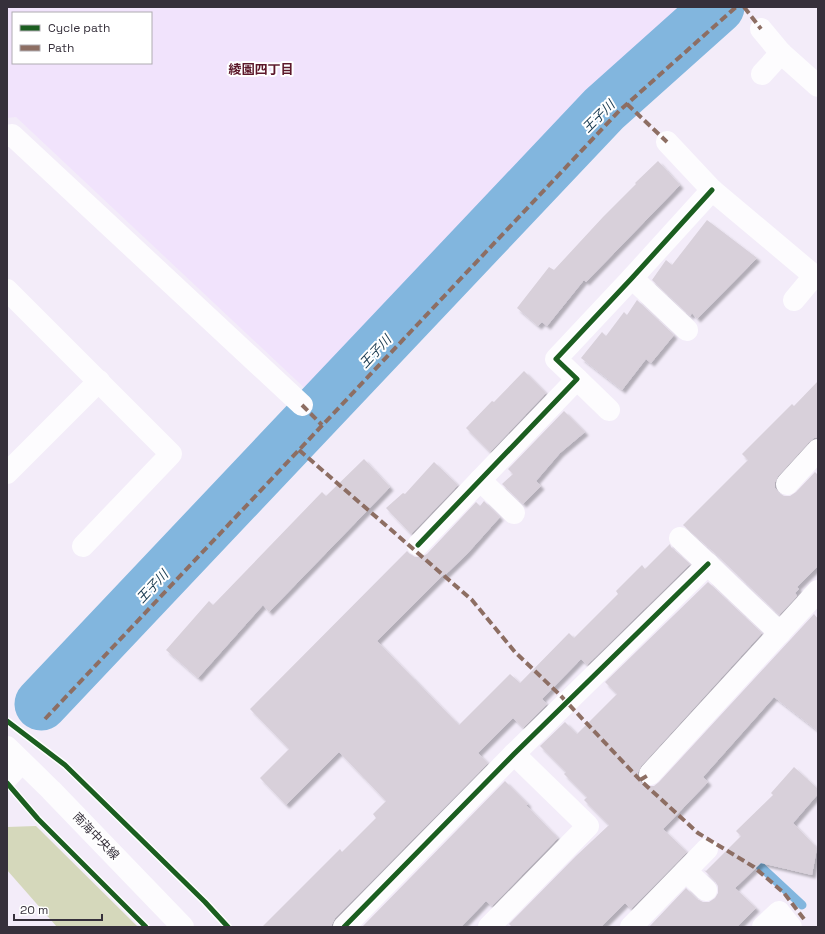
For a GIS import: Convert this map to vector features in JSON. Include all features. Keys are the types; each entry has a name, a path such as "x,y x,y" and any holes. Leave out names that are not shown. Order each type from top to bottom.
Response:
{"street":[{"path":"761,29 781,53 818,86"},
{"path":"762,74 781,53"},
{"path":"7,136 12,135 302,406"},
{"path":"667,142 712,190 816,277 794,300"},
{"path":"609,410 556,359 712,190"},
{"path":"632,278 688,330"},
{"path":"10,298 99,381 171,454 83,546"},
{"path":"418,545 577,379"},
{"path":"7,473 99,381"},
{"path":"787,484 818,450"},
{"path":"480,480 514,513"},
{"path":"680,538 780,632"},
{"path":"344,927 514,754 708,564"},
{"path":"650,774 818,591"},
{"path":"489,927 588,826 514,754"},
{"path":"7,778 14,755"},
{"name":"南海中央線","path":"14,755 56,795 183,927"},
{"path":"631,927 707,849"},
{"path":"686,871 706,890"},
{"path":"763,927 779,912 791,927"}],"shaded area":[{"path":"7,7 696,7 607,93 313,396 16,117 7,118"}],"green space":[{"path":"36,826 138,927 57,927 7,870 7,827"}],"building":[{"path":"658,161 680,185 586,282 584,280 547,326 542,322 538,326 517,308 549,267 554,270 636,184 635,183"},
{"path":"707,220 757,258 697,319 692,313 690,316 652,280 666,260 672,265"},
{"path":"637,300 674,335 651,363 646,359 622,390 581,358 602,332 606,336 624,312 627,315"},
{"path":"524,371 546,393 490,452 466,428"},
{"path":"818,381 818,437 809,442 778,476 775,482 775,488 784,496 790,496 796,492 815,472 818,475 818,566 797,587 799,589 795,593 797,596 779,615 717,555 683,525 748,460 742,454 792,404 794,406"},
{"path":"564,411 585,432 560,453 536,481 541,486 523,504 502,484 513,474 508,469"},
{"path":"364,459 390,487 269,612 263,605 198,678 166,650 209,601 213,605 322,492 326,496"},
{"path":"434,462 458,485 411,534 386,508 403,493 405,494"},
{"path":"484,501 500,517 467,554 445,575 444,574 377,641 459,725 510,674 520,683 569,633 574,638 618,594 616,591 642,565 645,569 670,544 671,547 690,564 587,665 581,659 542,699 547,704 523,728 513,718 478,753 488,763 335,918 332,927 262,927 340,849 342,852 376,818 373,814 386,801 339,752 286,805 260,778 289,749 250,709 407,551 415,557 421,557 427,554 476,502 480,506"},
{"path":"708,582 762,633 641,766 638,772 638,778 641,783 648,786 654,786 659,782 814,614 818,619 818,731 774,697 703,777 708,782 663,829 687,852 631,909 625,903 601,927 512,927 509,924 609,825 584,800 587,797 564,774 566,772 540,746 565,722 577,734 617,694 605,682"},
{"path":"794,767 818,789 818,794 793,823 817,848 812,875 761,863 735,888 756,908 737,927 649,927 686,888 697,899 703,902 709,902 715,898 718,893 718,886 704,870 706,871 741,836 736,831 773,795 771,793"},
{"path":"505,781 558,838 492,906 486,901 461,927 362,927"}],"waterway":[{"name":"王子川","path":"41,704 604,109 718,7"},
{"path":"760,866 802,905"}],"marked path":[{"path":"45,719 619,111 736,7"},
{"path":"744,7 761,29"},
{"path":"627,104 667,142"},
{"path":"302,405 322,425"},
{"path":"299,450 472,600 515,652 560,695 640,780 698,833 754,867 784,893 804,919"},
{"path":"640,780 650,774"}],"cycle path":[{"path":"418,545 577,379 556,359 712,190"},
{"path":"344,927 514,754 708,564"},
{"path":"7,721 65,765 205,902 228,927"},
{"path":"7,783 38,819 146,927"}],"district":[{"name":"綾園四丁目","path":"261,69"}]}
